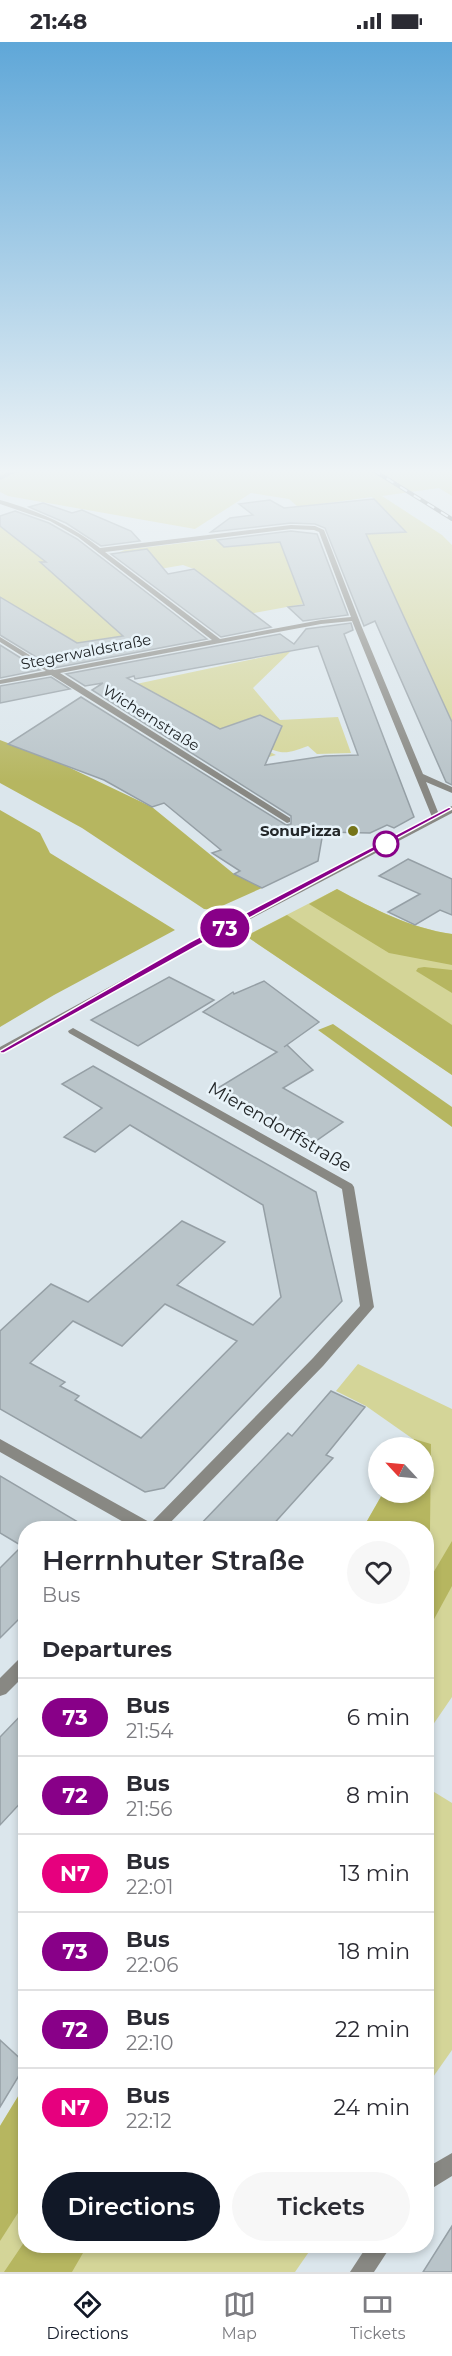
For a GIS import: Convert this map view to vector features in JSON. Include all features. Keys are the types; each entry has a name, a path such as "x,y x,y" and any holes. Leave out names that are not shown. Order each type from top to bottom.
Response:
{"street":[{"path":"132,574 217,640"},
{"path":"338,574 436,817"},
{"name":"Stegerwaldstraße","path":"0,682 217,640 321,622 355,619"},
{"name":"Wichernstraße","path":"0,639 287,820"},
{"path":"420,776 452,790"},
{"path":"231,925 452,809"},
{"path":"0,1051 208,936"},
{"name":"Mierendorffstraße","path":"73,1031 348,1186 367,1307 318,1362 163,1521"},
{"path":"0,1445 134,1521"},
{"path":"0,1689 18,1671"},
{"path":"434,2175 452,2163"},
{"path":"362,2272 375,2253"}],"green space":[{"path":"0,574 56,574 63,583 105,576 76,594 83,600 101,597 137,634 71,644 0,597"},
{"path":"199,574 292,574 303,604 238,616"},
{"path":"384,574 452,574 452,722"},
{"path":"291,651 253,688 280,720 338,717 351,753 317,754 308,746 283,752 267,747 264,749 276,755 265,758 108,690"},
{"path":"337,889 407,922 452,934 452,1075 246,936"},
{"path":"358,1364 452,1409 452,1697 434,1723 434,1521 367,1521 377,1503 434,1503 434,1437 410,1437 366,1406 336,1391"},
{"path":"434,1792 452,1803 452,2050 434,2076"},
{"path":"18,2096 18,2253 308,2253 295,2272 0,2272 0,2126"}],"shaded area":[{"path":"0,740 64,765 152,807 234,874 262,888 213,910 204,909 82,828 0,783"},
{"path":"0,810 40,833 50,853 175,930 54,995 0,1027"},
{"path":"337,889 407,922 452,934 452,965 389,953 309,904"},
{"path":"287,915 452,1025 452,1075 246,936"},
{"path":"424,967 452,970 452,993 416,971"},
{"path":"333,1024 452,1107 452,1127 318,1030"},
{"path":"377,1503 430,1503 430,1521 367,1521"},
{"path":"452,1541 452,1586 434,1619 434,1571"},
{"path":"18,2096 18,2213 0,2241 0,2126"},
{"path":"18,2251 83,2253 72,2272 4,2272"}],"building":[{"path":"54,574 123,574 207,639 54,668 0,635 0,597 77,643 123,636"},
{"path":"138,574 201,574 271,627 221,637"},
{"path":"292,574 332,574 348,615 303,621 288,607 304,605"},
{"path":"343,574 384,574 452,722 452,785 446,782 375,621 364,626"},
{"path":"351,623 353,630 344,634 414,817 394,828 387,825 370,833 323,832 318,861 262,888 234,874 240,871 212,853 221,850 164,803 152,807 104,780 8,744 81,697 286,825 291,824 291,816 92,690 103,683 85,686 66,674 280,634 294,644 306,629","holes":["318,646 358,755 325,756 265,765 282,726 260,715 220,729 127,678 134,676 135,679"]},
{"path":"0,645 40,670 0,678"},
{"path":"51,677 70,689 0,703 0,686"},
{"path":"408,859 452,879 452,915 440,910 415,925 388,912 420,894 379,876"},
{"path":"169,977 214,1000 138,1046 91,1020"},
{"path":"264,981 319,1022 284,1047 287,1045 313,1070 283,1088 343,1122 313,1143 218,1088 277,1052 203,1012 233,992 234,994"},
{"path":"93,1066 316,1192 342,1301 164,1488 145,1492 0,1409 0,1331 51,1284 88,1302 182,1221 225,1242 177,1285 253,1325 281,1297 263,1205 130,1125 95,1152 64,1137 102,1108 62,1084","holes":["165,1304 237,1341 141,1438 75,1400 79,1396 60,1386 65,1382 30,1363 73,1321 122,1346"]},
{"path":"331,1391 365,1407 326,1455 333,1458 276,1521 204,1521 288,1433 292,1436"},
{"path":"0,1476 76,1521 18,1521 18,1544 0,1533"},
{"path":"18,1550 18,1620 0,1638 0,1568"},
{"path":"18,1718 18,1806 0,1825 0,1737"},
{"path":"0,2040 18,2057 18,2077 0,2107"},
{"path":"452,2226 452,2272 423,2272"}],"tunnel":[{"path":"225,928 231,925"},
{"path":"208,936 228,926"}],"bus line":[{"name":"73","path":"0,1051 129,978 452,809"}],"place":[{"name":"SonuPizza","path":"353,831"}]}
